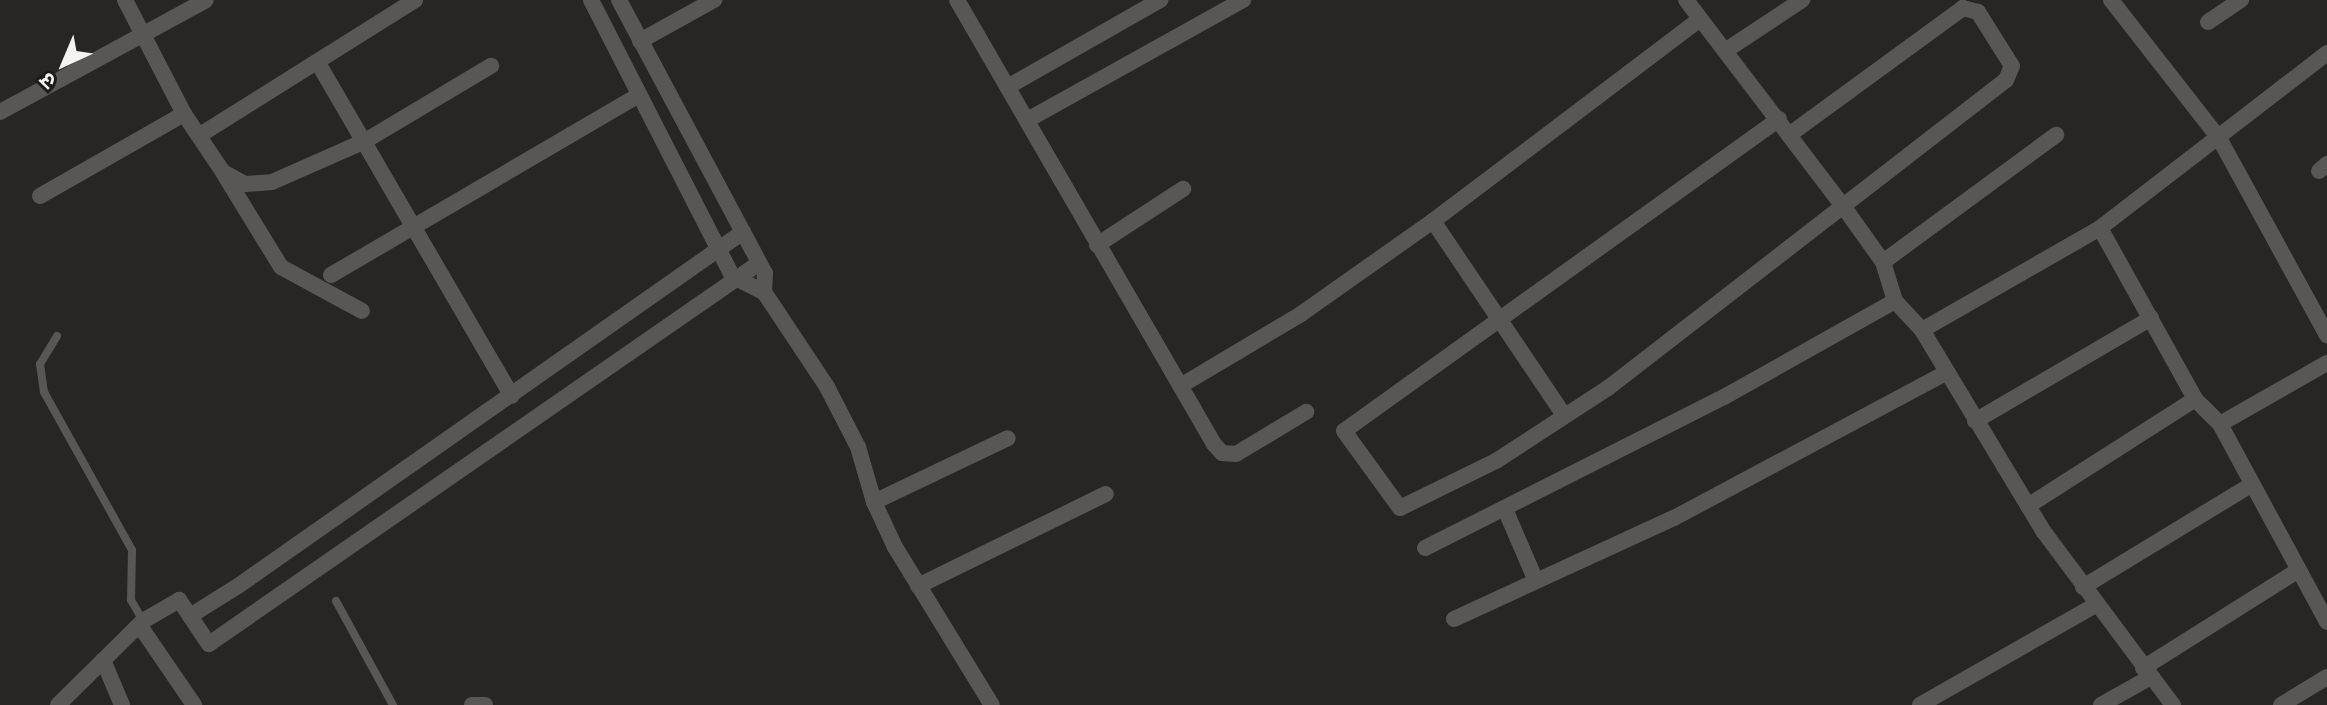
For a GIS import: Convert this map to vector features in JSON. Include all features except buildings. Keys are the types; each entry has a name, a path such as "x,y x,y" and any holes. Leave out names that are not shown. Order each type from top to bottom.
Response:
{"street":[{"path":"125,0 184,114 281,267 362,311"},
{"path":"0,112 206,0"},
{"path":"200,135 415,0"},
{"path":"591,0 636,97 719,243 732,276 764,292"},
{"path":"619,0 759,263 764,292 858,447 874,502 918,586 992,705"},
{"path":"640,41 714,0"},
{"path":"957,0 1031,118 1097,245 1222,453 1236,454 1306,412"},
{"path":"1011,85 1160,0"},
{"path":"1031,118 1243,0"},
{"path":"1686,0 1699,20 1728,49 1883,262 1895,301 1922,330 1975,421 2083,587 2126,634 2146,673 2173,705"},
{"path":"1728,49 1802,0"},
{"path":"2111,0 2219,138 2327,335"},
{"path":"2208,22 2241,0"},
{"path":"1779,119 1344,431 1400,508 1496,461 1564,415 1843,206 2013,73 1978,12 1963,8 1789,135"},
{"path":"1182,385 1301,314 1433,221 1699,20"},
{"path":"1922,330 2100,228 2327,53"},
{"path":"318,63 512,396"},
{"path":"223,172 245,184 272,182 365,141 491,66"},
{"path":"331,275 636,97"},
{"path":"40,196 184,114"},
{"path":"1883,262 2056,135"},
{"path":"1097,245 1183,189"},
{"path":"1433,221 1564,415"},
{"path":"2100,228 2195,399 2220,424 2249,486 2327,620"},
{"path":"190,616 512,396 719,243 743,232"},
{"path":"58,705 142,624 179,600 209,644 732,276 759,263"},
{"path":"1425,548 1505,509 1895,301"},
{"path":"1975,421 2151,318"},
{"path":"2220,424 2327,363"},
{"path":"1454,619 1674,518 1947,372"},
{"path":"2031,504 2195,399"},
{"path":"874,502 1008,438"},
{"path":"2083,587 2249,486"},
{"path":"918,586 1106,494"},
{"path":"1505,509 1536,581"},
{"path":"2101,705 2297,571"},
{"path":"1920,705 1947,698 2097,604"},
{"path":"142,624 194,705"},
{"path":"103,660 122,705"},
{"path":"2281,705 2327,677"},
{"path":"472,705 485,705"}],"lane":[{"path":"57,336 40,364 44,392 132,550 131,600 142,624"},
{"path":"336,601 393,705"}]}
